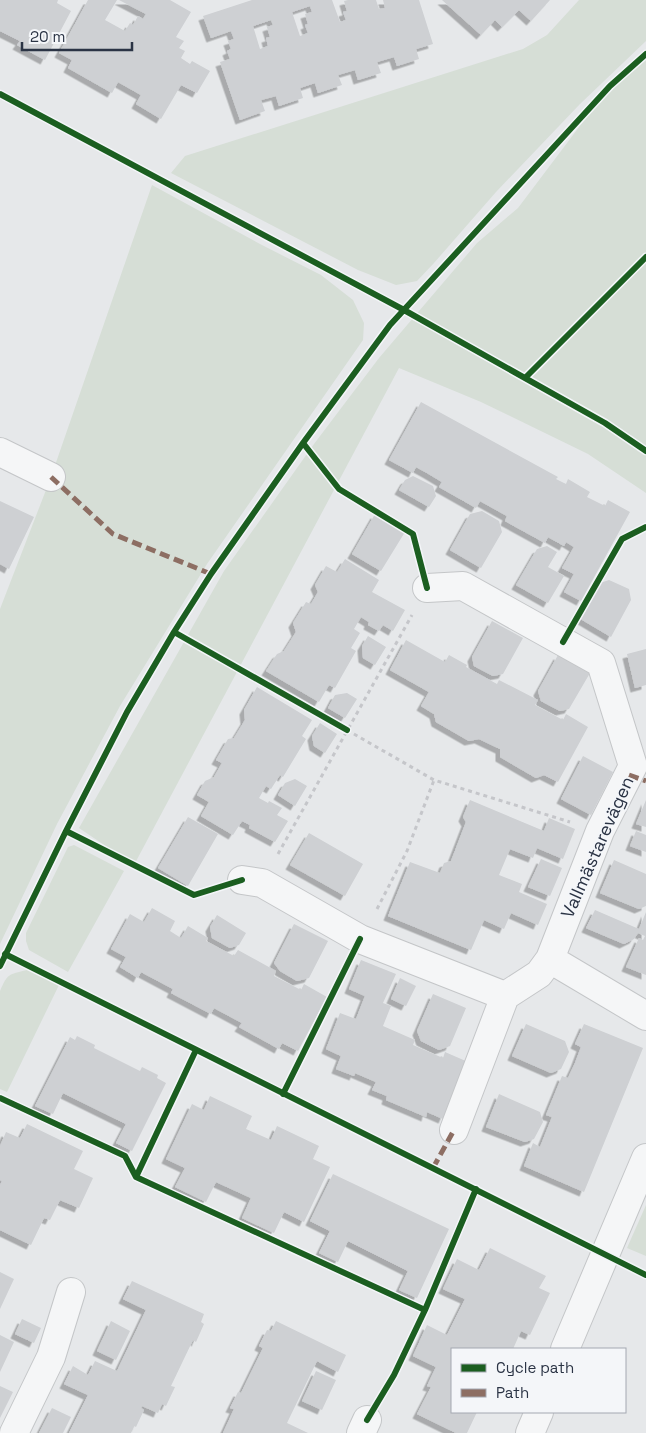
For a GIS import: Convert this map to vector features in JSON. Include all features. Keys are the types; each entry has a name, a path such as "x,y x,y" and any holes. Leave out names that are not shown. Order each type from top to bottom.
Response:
{"street":[{"path":"0,452 51,477"},
{"name":"Vallmästarevägen","path":"427,588 463,586 601,663 633,766 600,831 550,958 539,974 506,996"},
{"path":"252,881 360,939 506,996 454,1130"},
{"path":"550,958 646,1016"},
{"path":"565,1348 646,1158"},
{"path":"14,1433 51,1357 71,1292"},
{"path":"530,1433 539,1413"}],"path":[{"path":"252,881 347,730 427,588"},
{"path":"347,730 434,780 600,831"},
{"path":"360,939 407,851 434,780"}],"shaded area":[{"path":"579,0 646,0 646,41 580,104 496,192 417,281 396,285 358,270 171,173 185,156 523,49 547,35"},
{"path":"646,54 646,493 588,454 481,402 399,368 134,865 79,828 224,571 314,444 379,358 477,243 518,208 610,86"},
{"path":"152,185 321,275 353,300 364,323 363,340 207,564 120,706 57,824 0,944 0,609 51,477"},
{"path":"74,845 124,871 68,972 29,950 26,933 68,847"},
{"path":"27,970 59,985 7,1092 0,1089 0,991 9,976"},
{"path":"646,1205 646,1256 627,1248"}],"building":[{"path":"0,0 58,0 57,3 71,11 45,60 17,45 20,41 0,31"},
{"path":"88,0 117,0 105,20 125,31 130,23 133,25 138,16 143,19 146,14 119,0 170,0 191,12 176,37 184,41 179,48 185,51 181,58 190,64 192,61 210,71 197,93 181,85 161,119 136,104 141,95 118,82 112,93 68,68 72,60 59,53"},
{"path":"252,0 332,0 340,22 346,20 343,12 347,11 344,1 376,0 379,9 385,8 383,0 419,0 433,44 416,49 419,59 397,66 394,57 377,62 381,73 358,80 355,70 338,75 342,85 318,93 315,83 300,88 303,98 279,106 276,96 261,100 265,111 240,120 220,62 230,59 227,51 231,49 228,41 234,39 231,31 211,38 203,16","holes":["310,6 312,12 305,14 308,24 305,25 308,33 300,36 292,12","271,20 273,25 267,27 270,37 266,38 268,46 260,49 253,26"]},
{"path":"442,0 550,0 531,21 519,10 502,27 495,20 481,35"},
{"path":"421,402 558,477 556,479 566,484 568,479 590,492 587,497 605,506 608,500 630,512 581,601 564,592 574,574 562,568 574,547 566,542 564,546 548,537 545,543 505,521 507,516 480,501 476,508 439,487 442,482 427,473 416,467 413,473 389,460"},
{"path":"413,476 433,486 436,496 429,507 399,490 405,480"},
{"path":"0,501 34,517 9,569 0,564"},
{"path":"482,511 499,521 502,532 481,568 450,550 470,514"},
{"path":"375,514 405,532 381,571 352,554"},
{"path":"547,546 557,552 548,567 564,576 548,603 516,585 537,549"},
{"path":"345,559 379,580 372,592 405,610 393,631 383,625 379,631 368,625 369,622 361,617 354,629 360,633 351,648 356,651 335,688 329,685 319,702 266,671 277,654 284,651 296,632 293,623 306,602 311,604 318,592 315,585 326,566 337,572"},
{"path":"609,580 629,589 631,600 611,637 579,618 600,583"},
{"path":"492,621 523,638 503,674 493,676 474,666 472,657"},
{"path":"368,636 386,647 375,665 363,658 362,646"},
{"path":"406,640 445,662 449,655 497,684 499,680 538,700 535,705 563,720 566,714 588,727 558,782 544,775 536,778 500,757 500,749 479,739 469,741 436,722 434,714 421,706 429,692 390,670"},
{"path":"646,649 646,685 635,688 627,654"},
{"path":"558,655 590,673 569,709 560,711 541,701 538,691"},
{"path":"257,687 312,720 302,736 306,739 283,777 280,775 271,789 266,786 259,798 282,808 277,815 288,821 275,842 249,828 250,825 242,821 233,835 201,816 209,802 197,795 205,781 214,777 222,763 216,760 228,739 234,738 245,720 244,710"},
{"path":"347,693 357,699 345,718 328,708 335,695"},
{"path":"320,723 337,734 325,753 314,746 312,736"},
{"path":"583,756 613,772 591,815 561,799"},
{"path":"295,779 307,786 295,806 278,795 285,783"},
{"path":"470,800 544,831 549,818 575,829 563,859 537,848 533,858 510,849 499,875 522,884 519,892 547,904 538,925 511,913 504,929 484,920 471,950 388,916 410,862 440,873 444,863 451,861 466,822 463,817"},
{"path":"646,800 646,827 636,824"},
{"path":"188,817 218,834 188,886 158,868"},
{"path":"636,831 646,835 646,852 630,846"},
{"path":"309,833 363,864 345,896 290,865"},
{"path":"541,859 562,868 550,896 528,887"},
{"path":"614,860 646,874 646,906 639,909 600,893"},
{"path":"152,908 175,921 170,931 181,938 188,926 208,938 206,941 234,956 238,950 276,971 274,976 301,990 304,984 327,997 298,1051 282,1043 279,1049 239,1027 242,1023 214,1008 211,1014 171,993 173,989 141,972 138,978 120,967 126,957 111,949 130,914 144,922"},
{"path":"595,910 639,929 646,912 646,975 626,967 639,938 643,940 645,936 638,933 634,939 624,944 586,928"},
{"path":"217,915 246,933 239,945 230,948 212,938 210,927"},
{"path":"294,924 328,941 309,978 297,981 280,971 274,963"},
{"path":"361,960 396,974 383,1003 391,1006 383,1026 415,1040 413,1045 443,1058 445,1052 468,1062 443,1119 427,1112 426,1117 386,1100 387,1096 372,1090 376,1082 355,1073 354,1076 336,1069 341,1056 326,1049 340,1013 356,1019 365,996 349,989"},
{"path":"400,978 416,986 406,1006 391,999"},
{"path":"433,994 466,1008 450,1046 439,1050 421,1041 417,1031"},
{"path":"526,1024 565,1041 569,1052 561,1069 551,1073 512,1056"},
{"path":"584,1024 643,1048 584,1192 524,1166 533,1143 540,1147 552,1117 546,1115 562,1076 568,1078 575,1063 581,1047 575,1044"},
{"path":"77,1036 95,1045 94,1048 140,1071 142,1067 158,1075 157,1078 166,1083 132,1151 116,1143 126,1124 63,1093 53,1114 35,1106 70,1037 75,1040"},
{"path":"499,1094 540,1112 543,1122 534,1139 525,1142 486,1127"},
{"path":"210,1096 252,1116 246,1129 271,1140 277,1126 319,1146 313,1159 330,1167 304,1222 284,1212 274,1233 242,1218 251,1198 216,1182 206,1202 175,1187 185,1168 166,1159 192,1104 204,1110"},
{"path":"27,1124 83,1151 74,1169 93,1178 79,1208 60,1200 50,1220 44,1218 31,1245 0,1230 0,1185 2,1181 0,1180 0,1146 6,1132 20,1138"},
{"path":"333,1174 449,1229 417,1298 399,1290 408,1271 348,1241 338,1262 319,1253 330,1231 310,1221"},
{"path":"490,1248 546,1276 539,1288 550,1293 530,1335 521,1331 513,1348 451,1348 451,1413 477,1413 467,1433 456,1433 417,1414 431,1387 427,1386 436,1367 413,1356 427,1325 447,1335 465,1299 443,1289 457,1259 479,1270"},
{"path":"0,1272 14,1279 0,1309"},
{"path":"132,1281 204,1314 201,1322 204,1324 196,1342 193,1340 171,1386 175,1387 166,1406 162,1404 158,1413 142,1406 141,1408 144,1410 131,1433 69,1433 88,1395 64,1384 73,1366 88,1375 95,1361 117,1371 146,1310 123,1299"},
{"path":"22,1319 41,1328 34,1343 15,1334"},
{"path":"111,1321 130,1331 116,1360 97,1351"},
{"path":"276,1321 346,1355 338,1372 317,1361 287,1423 308,1433 223,1433 234,1409 230,1408 238,1392 241,1393 263,1348 259,1346 267,1330 271,1331"},
{"path":"0,1335 14,1342 0,1372"},
{"path":"316,1371 336,1380 322,1410 302,1401"},
{"path":"0,1386 13,1392 0,1418"},
{"path":"52,1408 71,1417 63,1433 39,1433"}],"marked path":[{"path":"51,477 113,534 211,574"},
{"path":"629,775 646,781"},
{"path":"433,1168 454,1130"}],"cycle path":[{"path":"0,966 127,712 211,574 303,443 390,325 610,86 646,54"},
{"path":"0,94 404,310 605,423 646,451"},
{"path":"525,378 646,257"},
{"path":"303,443 339,489 413,534 427,588"},
{"path":"563,642 622,539 646,527"},
{"path":"174,632 347,730"},
{"path":"66,831 194,895 242,880"},
{"path":"283,1094 360,939"},
{"path":"5,954 646,1275"},
{"path":"136,1177 196,1050"},
{"path":"0,1098 125,1156 136,1177 425,1310"},
{"path":"367,1420 394,1375 425,1310 476,1189"}]}
